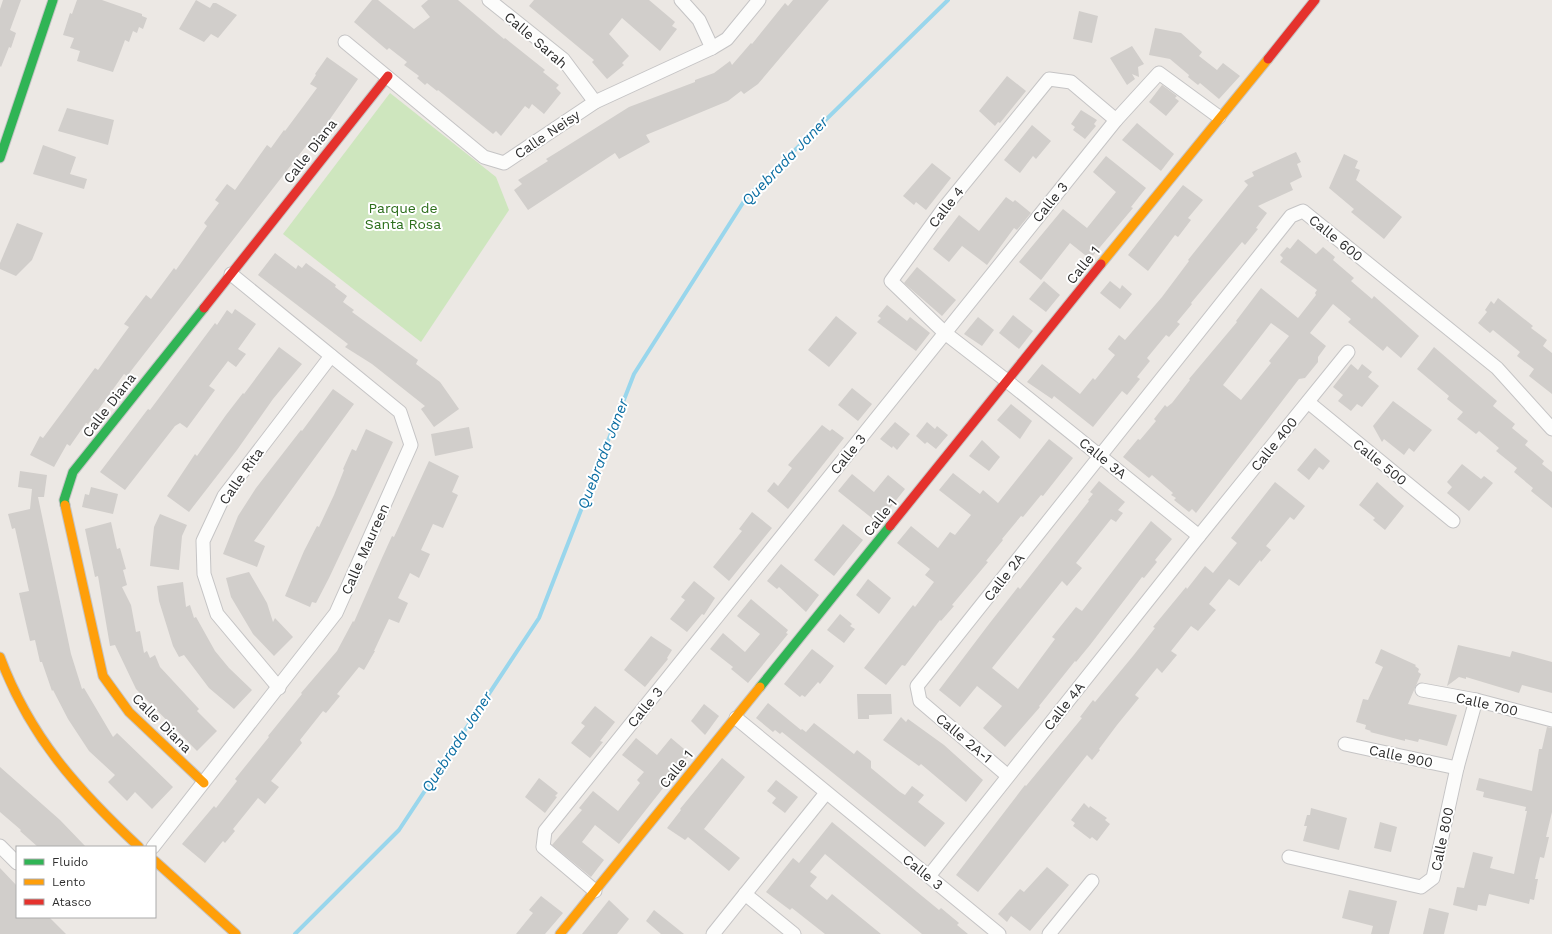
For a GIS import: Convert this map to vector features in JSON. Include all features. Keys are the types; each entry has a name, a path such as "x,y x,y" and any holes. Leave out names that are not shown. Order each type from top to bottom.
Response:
{"street":[{"path":"0,158 53,0"},
{"name":"Calle Sarah","path":"489,0 563,59 595,102"},
{"path":"681,0 699,20 712,48"},
{"name":"Calle Neisy","path":"345,42 388,76 484,157 504,163 595,102 712,48 727,39 759,0"},
{"name":"Calle 1","path":"560,934 736,718 1314,0"},
{"name":"Calle 3","path":"594,891 543,847 545,830 1116,120 1159,73 1220,117"},
{"name":"Calle Diana","path":"204,783 129,712 103,676 64,500 73,472 388,76"},
{"name":"Calle 4","path":"1007,381 945,333 891,281 944,208 1049,79 1071,82 1116,120"},
{"name":"Calle 600","path":"1100,456 1291,216 1303,212 1497,368 1552,429"},
{"name":"Calle Maureen","path":"154,846 279,688 336,613 411,445 400,412 230,274"},
{"name":"Calle 400","path":"1199,536 1348,352"},
{"name":"Calle Rita","path":"279,688 217,614 204,574 203,541 224,496 331,356"},
{"name":"Calle 3A","path":"1007,381 1199,536"},
{"name":"Calle 500","path":"1308,402 1453,521"},
{"name":"Calle 2A","path":"920,701 917,686 1100,456"},
{"name":"Calle 4A","path":"929,876 1199,536"},
{"path":"0,657 19,702 38,734 67,773 138,846"},
{"name":"Calle 700","path":"1422,690 1476,700 1552,720"},
{"name":"Calle 800","path":"1289,857 1421,887 1433,878 1457,768 1476,700"},
{"name":"Calle 2A-1","path":"920,701 1008,776"},
{"name":"Calle 3","path":"736,718 999,934"},
{"name":"Calle 900","path":"1345,744 1457,768"},
{"path":"713,934 826,793"},
{"path":"0,846 16,862"},
{"path":"156,862 236,934"},
{"path":"1048,934 1092,881"},
{"path":"745,894 794,934"}],"green space":[{"name":"Parque de Santa Rosa","path":"390,93 496,177 509,210 421,342 283,234"}],"building":[{"path":"3,0 21,0 10,30 16,33 11,48 9,47 1,67 0,9"},
{"path":"77,0 102,0 142,14 142,16 147,18 143,29 139,27 137,33 133,31 129,42 125,40 113,72 77,61 80,51 70,48 74,38 63,35 70,13 72,14"},
{"path":"196,0 210,8 213,3 216,3 237,15 218,38 211,34 204,42 179,29"},
{"path":"372,0 378,0 414,29 430,17 421,6 428,0 458,0 504,39 505,38 545,70 543,72 559,85 556,88 561,93 544,114 532,104 529,109 525,106 501,136 496,131 493,134 438,90 437,91 427,83 425,85 417,78 419,76 404,65 407,62 389,48 387,50 354,22"},
{"path":"534,0 649,0 675,22 672,26 677,29 660,51 622,18 609,34 629,56 622,63 624,65 607,79 592,62 594,60 529,6"},
{"path":"793,0 829,0 758,84 744,94 741,91 728,101 646,135 650,142 619,159 615,153 528,210 514,190 522,184 518,180 548,161 546,159 629,107 695,82 695,80 714,73 730,61 732,65 751,43 752,44 785,3 788,6"},
{"path":"1079,11 1098,16 1092,43 1073,39"},
{"path":"1155,28 1181,33 1202,52 1199,56 1217,70 1223,63 1240,76 1219,99 1200,83 1198,85 1188,77 1189,75 1170,59 1149,55"},
{"path":"1132,46 1144,64 1138,67 1139,77 1132,74 1135,79 1127,85 1110,58"},
{"path":"327,57 358,79 316,139 313,137 127,376 124,374 88,424 86,423 70,446 67,444 54,467 30,455 40,436 43,438 95,368 98,370 129,327 124,324 146,295 151,299 174,268 176,270 207,226 204,223 219,203 215,200 227,184 235,190 267,145 271,148 284,130 285,131 317,88 310,84"},
{"path":"1007,76 1026,91 1000,123 998,122 995,126 979,111"},
{"path":"1162,85 1177,96 1175,98 1179,101 1166,116 1149,102"},
{"path":"67,108 114,120 108,145 58,131"},
{"path":"1081,110 1097,120 1094,124 1096,126 1085,139 1073,130 1075,127 1071,124"},
{"path":"1137,123 1174,154 1161,171 1122,140"},
{"path":"1032,125 1051,141 1036,159 1033,156 1020,173 1004,160"},
{"path":"43,145 76,157 70,174 87,179 84,189 33,174"},
{"path":"1296,152 1301,162 1297,164 1302,177 1290,183 1293,190 1258,206 1267,213 1256,228 1258,229 1245,245 1242,242 1191,303 1192,304 1177,322 1180,324 1169,337 1166,335 1147,358 1150,361 1137,377 1140,379 1127,395 1122,391 1093,427 1054,396 1052,399 1027,382 1042,364 1080,394 1093,378 1095,380 1115,355 1108,349 1119,335 1125,340 1162,297 1189,261 1188,260 1248,185 1244,181 1254,176 1252,172"},
{"path":"1344,154 1358,161 1355,168 1360,170 1356,180 1402,217 1384,239 1351,212 1354,209 1329,188"},
{"path":"1106,156 1146,188 1131,207 1133,208 1090,259 1070,243 1041,280 1019,262 1063,209 1087,228 1116,192 1093,172"},
{"path":"932,163 951,178 926,210 916,202 914,205 903,196"},
{"path":"1183,185 1203,200 1188,218 1191,220 1178,237 1175,235 1148,271 1128,255"},
{"path":"1006,197 1013,202 1015,200 1031,213 1017,230 1014,228 987,265 962,246 949,262 933,249 959,215 979,231"},
{"path":"17,223 43,233 32,260 16,276 0,269 0,263"},
{"path":"1298,239 1316,254 1323,247 1335,257 1333,260 1354,278 1351,281 1372,299 1374,296 1419,336 1401,358 1387,346 1383,351 1348,322 1351,319 1333,304 1310,333 1326,346 1318,357 1318,362 1305,378 1299,379 1196,513 1192,509 1189,512 1174,500 1176,498 1171,495 1173,493 1152,475 1149,478 1123,457 1156,421 1154,419 1165,405 1167,407 1172,403 1190,380 1189,379 1237,322 1236,321 1261,288 1298,318 1316,295 1315,293 1317,290 1280,262 1283,258 1280,255 1287,247 1290,249","holes":["1271,323 1289,336 1269,361 1271,363 1241,400 1223,385"]},
{"path":"275,253 296,269 298,265 302,268 306,263 336,285 335,287 347,296 343,302 354,310 352,312 418,360 416,364 440,382 459,409 434,427 421,409 425,406 372,364 345,347 348,344 258,275"},
{"path":"917,267 956,300 942,316 904,283"},
{"path":"1044,281 1060,295 1046,312 1029,299"},
{"path":"1110,281 1120,289 1122,285 1132,294 1120,309 1100,293"},
{"path":"1498,298 1533,326 1531,328 1547,340 1543,346 1552,353 1552,394 1529,376 1534,369 1517,356 1520,352 1493,330 1490,333 1478,323 1487,312 1485,310 1491,301 1494,304"},
{"path":"887,305 907,321 910,317 930,333 916,351 877,322 881,318 878,316"},
{"path":"235,309 256,324 238,349 246,354 236,367 228,361 209,386 215,390 187,428 180,423 175,426 125,490 100,472 148,409 150,410 215,323 217,325 227,310 232,314"},
{"path":"1013,315 1033,331 1019,349 999,333"},
{"path":"836,316 857,333 829,367 808,350"},
{"path":"978,317 994,330 982,346 964,334"},
{"path":"279,347 302,364 273,399 237,450 189,512 167,496 195,454 197,456 226,415 243,393 244,394"},
{"path":"1434,347 1497,401 1493,406 1515,424 1512,428 1528,441 1525,445 1544,461 1542,464 1552,472 1552,508 1531,491 1533,488 1514,472 1517,468 1496,451 1499,448 1479,431 1476,434 1457,419 1463,412 1447,399 1449,396 1417,369"},
{"path":"1351,364 1358,370 1362,364 1372,372 1368,377 1379,386 1362,407 1357,404 1351,411 1338,401 1343,395 1333,387"},
{"path":"852,388 872,404 858,421 838,405"},
{"path":"333,389 354,404 254,541 265,546 257,567 223,554 238,516 256,488 301,430 302,431"},
{"path":"1393,401 1432,430 1414,452 1409,448 1404,455 1384,439 1382,442 1373,426"},
{"path":"1011,404 1032,421 1020,439 997,420"},
{"path":"895,422 910,434 897,450 880,439"},
{"path":"927,422 935,429 937,426 948,435 936,449 927,442 925,444 916,436"},
{"path":"822,425 830,431 832,429 844,438 788,509 767,491 774,482 778,486 792,468 788,465"},
{"path":"469,427 473,448 435,456 431,434"},
{"path":"366,429 393,442 329,578 316,603 312,602 310,607 285,596 304,551 317,526 319,527 334,495 352,449 356,451"},
{"path":"1049,439 1073,458 1043,496 1041,495 1002,539 1003,540 986,561 988,562 952,605 954,606 941,621 940,620 905,666 902,665 886,685 864,668 913,605 915,607 934,582 925,575 930,569 897,543 911,526 938,548 950,532 955,535 971,515 939,490 953,473 980,494 983,490 998,503"},
{"path":"982,440 1000,457 989,471 969,456"},
{"path":"1315,448 1330,461 1323,470 1319,467 1309,480 1297,470"},
{"path":"429,461 459,476 452,492 458,495 443,528 433,524 421,550 430,554 419,578 410,573 398,598 408,603 399,623 389,619 375,651 364,670 359,667 337,694 340,696 326,713 323,711 300,740 302,743 271,781 279,787 265,804 258,798 233,829 235,831 225,843 223,841 205,863 182,844 214,806 216,808 237,781 235,779 302,694 301,693 337,651 353,621 354,622 392,536 394,537"},
{"path":"1462,464 1481,479 1484,476 1493,483 1469,511 1447,493 1452,487 1447,482"},
{"path":"20,471 47,475 44,497 38,497 71,654 82,689 84,688 113,737 117,733 173,787 152,809 135,792 127,801 108,782 115,775 89,751 68,719 53,690 52,691 42,662 40,662 35,640 30,641 19,593 29,591 15,528 12,529 8,514 30,509 32,489 18,487"},
{"path":"852,474 874,492 888,475 905,489 878,523 838,491"},
{"path":"1099,481 1125,502 1118,510 1123,513 1116,522 1111,519 1076,563 1082,568 1067,586 1062,581 992,668 1018,689 1055,639 1052,637 1076,607 1082,611 1151,521 1172,539 1155,560 1157,562 1144,578 1142,577 1090,645 1076,662 1075,661 1039,706 1040,707 1005,747 983,728 1002,706 977,686 960,707 939,690 1018,587 1020,589 1089,501 1088,500 1093,494 1090,492"},
{"path":"1275,482 1305,506 1294,520 1290,517 1266,546 1271,550 1261,562 1260,560 1239,586 1229,579 1209,604 1216,610 1198,631 1191,626 1171,651 1177,655 1162,673 1157,668 1135,695 1139,698 1099,749 1100,750 1092,760 1087,755 978,892 956,875 1025,785 1026,786 1082,718 1080,717 1093,700 1095,702 1133,656 1155,628 1153,627 1186,587 1187,589 1205,566 1213,573 1237,543 1231,538"},
{"path":"1377,482 1404,506 1385,530 1373,520 1375,518 1359,505"},
{"path":"91,487 118,494 113,514 82,507 85,494 89,495"},
{"path":"752,512 772,528 729,581 713,567 742,531 739,529"},
{"path":"160,514 187,525 182,536 179,570 150,566 154,527"},
{"path":"111,522 117,549 120,548 126,569 123,570 127,585 122,587 131,605 136,632 140,631 144,653 147,651 150,658 155,655 160,667 199,709 197,711 217,731 197,751 136,689 115,645 110,646 98,576 95,577 85,529"},
{"path":"843,524 863,540 834,576 814,560"},
{"path":"781,564 819,595 806,612 779,587 777,589 767,581"},
{"path":"249,572 267,603 273,622 275,618 293,637 274,656 253,634 231,597 226,578"},
{"path":"868,579 891,598 879,614 856,595"},
{"path":"694,581 715,598 704,615 702,614 687,632 670,619 685,600 681,597"},
{"path":"183,582 186,607 190,605 194,618 196,617 215,651 229,668 252,690 234,709 209,688 184,655 179,657 173,646 159,601 157,586"},
{"path":"751,599 788,630 786,633 788,634 748,683 731,669 733,667 710,649 723,633 745,652 760,634 737,616"},
{"path":"840,614 852,624 850,626 855,629 844,643 827,630"},
{"path":"651,636 672,650 667,658 668,659 645,687 624,670"},
{"path":"1458,645 1510,657 1512,651 1552,662 1552,693 1522,685 1519,693 1466,677 1466,679 1459,677 1447,686"},
{"path":"812,649 834,666 820,684 818,682 805,697 802,695 800,697 784,684"},
{"path":"1381,649 1416,665 1415,666 1419,669 1418,672 1421,674 1408,704 1457,715 1447,746 1419,739 1418,742 1405,739 1405,741 1370,732 1371,731 1365,729 1366,725 1356,722 1363,699 1368,700 1383,667 1375,663"},
{"path":"857,694 891,694 892,714 869,715 869,719 858,719"},
{"path":"768,703 801,730 802,729 806,732 814,723 854,754 857,750 871,761 871,768 905,795 912,786 924,795 918,802 945,823 925,847 782,732 780,734 775,730 773,732 756,718"},
{"path":"704,704 719,716 705,735 691,721"},
{"path":"595,706 615,722 600,741 603,742 590,758 571,743 585,726 581,723"},
{"path":"901,717 906,722 908,719 944,745 983,780 966,802 921,764 919,766 883,740"},
{"path":"1547,727 1552,728 1552,812 1546,837 1549,837 1544,858 1540,857 1535,879 1538,879 1534,900 1530,899 1529,904 1489,894 1486,906 1478,905 1477,911 1453,905 1457,887 1464,888 1473,852 1493,857 1490,868 1514,874 1527,811 1525,811 1526,807 1483,797 1484,792 1476,790 1479,778 1532,791 1539,749 1542,749"},
{"path":"636,738 657,755 671,738 690,754 619,844 595,825 582,842 604,860 591,877 552,845 582,810 579,808 593,791 618,811 640,783 637,780 644,772 622,755"},
{"path":"722,758 745,777 704,829 740,858 729,871 688,837 685,840 667,828 681,810 680,809"},
{"path":"0,767 60,820 85,846 37,846 0,812"},
{"path":"539,778 558,793 555,796 557,797 545,813 525,797"},
{"path":"776,780 798,797 785,813 772,803 776,798 767,791"},
{"path":"1084,803 1089,808 1090,806 1107,818 1105,820 1110,824 1097,841 1092,837 1090,839 1073,826 1075,823 1071,820"},
{"path":"1311,808 1347,818 1339,850 1303,841 1307,826 1304,826 1307,815 1310,815"},
{"path":"832,822 939,910 941,908 959,923 957,925 968,934 922,934 825,854 810,872 817,877 810,886 827,900 832,894 881,934 825,934 792,908 790,910 766,892 793,858 799,863"},
{"path":"1380,822 1397,827 1391,852 1374,848"},
{"path":"1047,867 1069,885 1030,931 1011,916 1007,922 998,914 1020,889 1024,892"},
{"path":"0,868 16,885 16,918 50,918 66,934 0,934"},
{"path":"1349,890 1397,901 1389,934 1371,934 1373,926 1342,918"},
{"path":"541,896 563,913 545,934 516,934 533,913 529,910"},
{"path":"609,900 629,919 617,934 582,934"},
{"path":"1429,908 1449,913 1444,934 1423,934"},
{"path":"654,910 684,934 661,934 646,921"}],"waterway":[{"name":"Quebrada Janer","path":"295,934 399,830 539,618 634,374 746,198 948,0"}],"traffic: fast":[{"path":"0,158 53,0"},
{"path":"65,505 64,500 73,472 204,308"},
{"path":"760,687 890,526"}],"traffic: slow":[{"path":"1101,264 1268,59"},
{"path":"65,505 103,676 129,712 204,783"},
{"path":"0,657 12,686 41,737 95,804 138,846"},
{"path":"560,934 760,687"},
{"path":"156,862 236,934"}],"traffic: jam":[{"path":"1268,59 1315,0"},
{"path":"204,308 388,76"},
{"path":"890,526 1101,264"}]}
